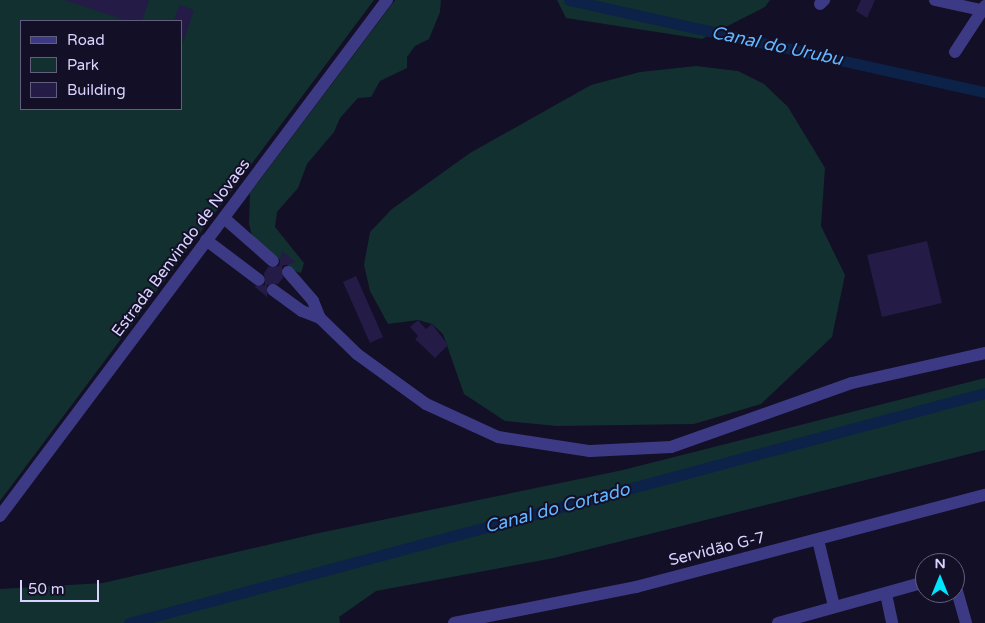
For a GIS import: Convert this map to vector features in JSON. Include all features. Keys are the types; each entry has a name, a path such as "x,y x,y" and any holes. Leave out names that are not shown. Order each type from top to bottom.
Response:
{"street":[{"name":"Estrada Benvindo de Novaes","path":"0,516 387,0"},
{"path":"935,0 983,8 955,52"},
{"path":"224,218 273,261"},
{"path":"206,240 259,280"},
{"path":"288,272 312,301 320,318 357,354 426,404 498,436 590,451 671,447 738,426 814,394 985,353"},
{"path":"273,290 302,311 320,318"},
{"name":"Servidão G-7","path":"454,623 488,620 627,589 985,495"},
{"path":"818,540 834,606"},
{"path":"774,622 915,585"},
{"path":"886,594 892,623"},
{"path":"960,603 966,623"}],"green space":[{"path":"0,0 374,0 0,501"},
{"path":"395,0 441,0 440,12 429,39 415,46 407,57 407,68 380,81 371,97 358,98 340,118 334,132 307,164 298,188 277,212 275,227 304,263 301,273 295,271 253,239 249,224 250,193"},
{"path":"557,0 770,0 765,7 702,39 566,18"},
{"path":"696,66 738,71 764,84 788,107 825,168 821,226 845,275 832,337 761,404 694,424 557,426 505,421 464,394 443,334 432,324 418,320 388,324 370,291 364,265 370,232 392,209 470,153 591,85 640,72"},
{"path":"985,378 985,450 554,558 376,591 339,617 340,623 0,623 0,589 103,583 319,533 623,470"}],"building":[{"path":"64,0 149,0 142,20 124,20"},
{"path":"861,0 875,0 867,18 856,11"},
{"path":"179,5 194,10 183,43 182,20 174,20"},
{"path":"927,241 942,303 882,317 867,255"},
{"path":"282,251 296,262 282,266 283,278 278,284 267,285 267,297 254,286 265,285 264,273 268,267 279,266"},
{"path":"356,276 383,337 370,343 343,282"},
{"path":"418,320 426,329 432,324 448,345 435,358 415,339 418,336 410,327"}],"waterway":[{"name":"Canal do Urubu","path":"569,0 985,92"},
{"name":"Canal do Cortado","path":"129,623 985,393"}]}
